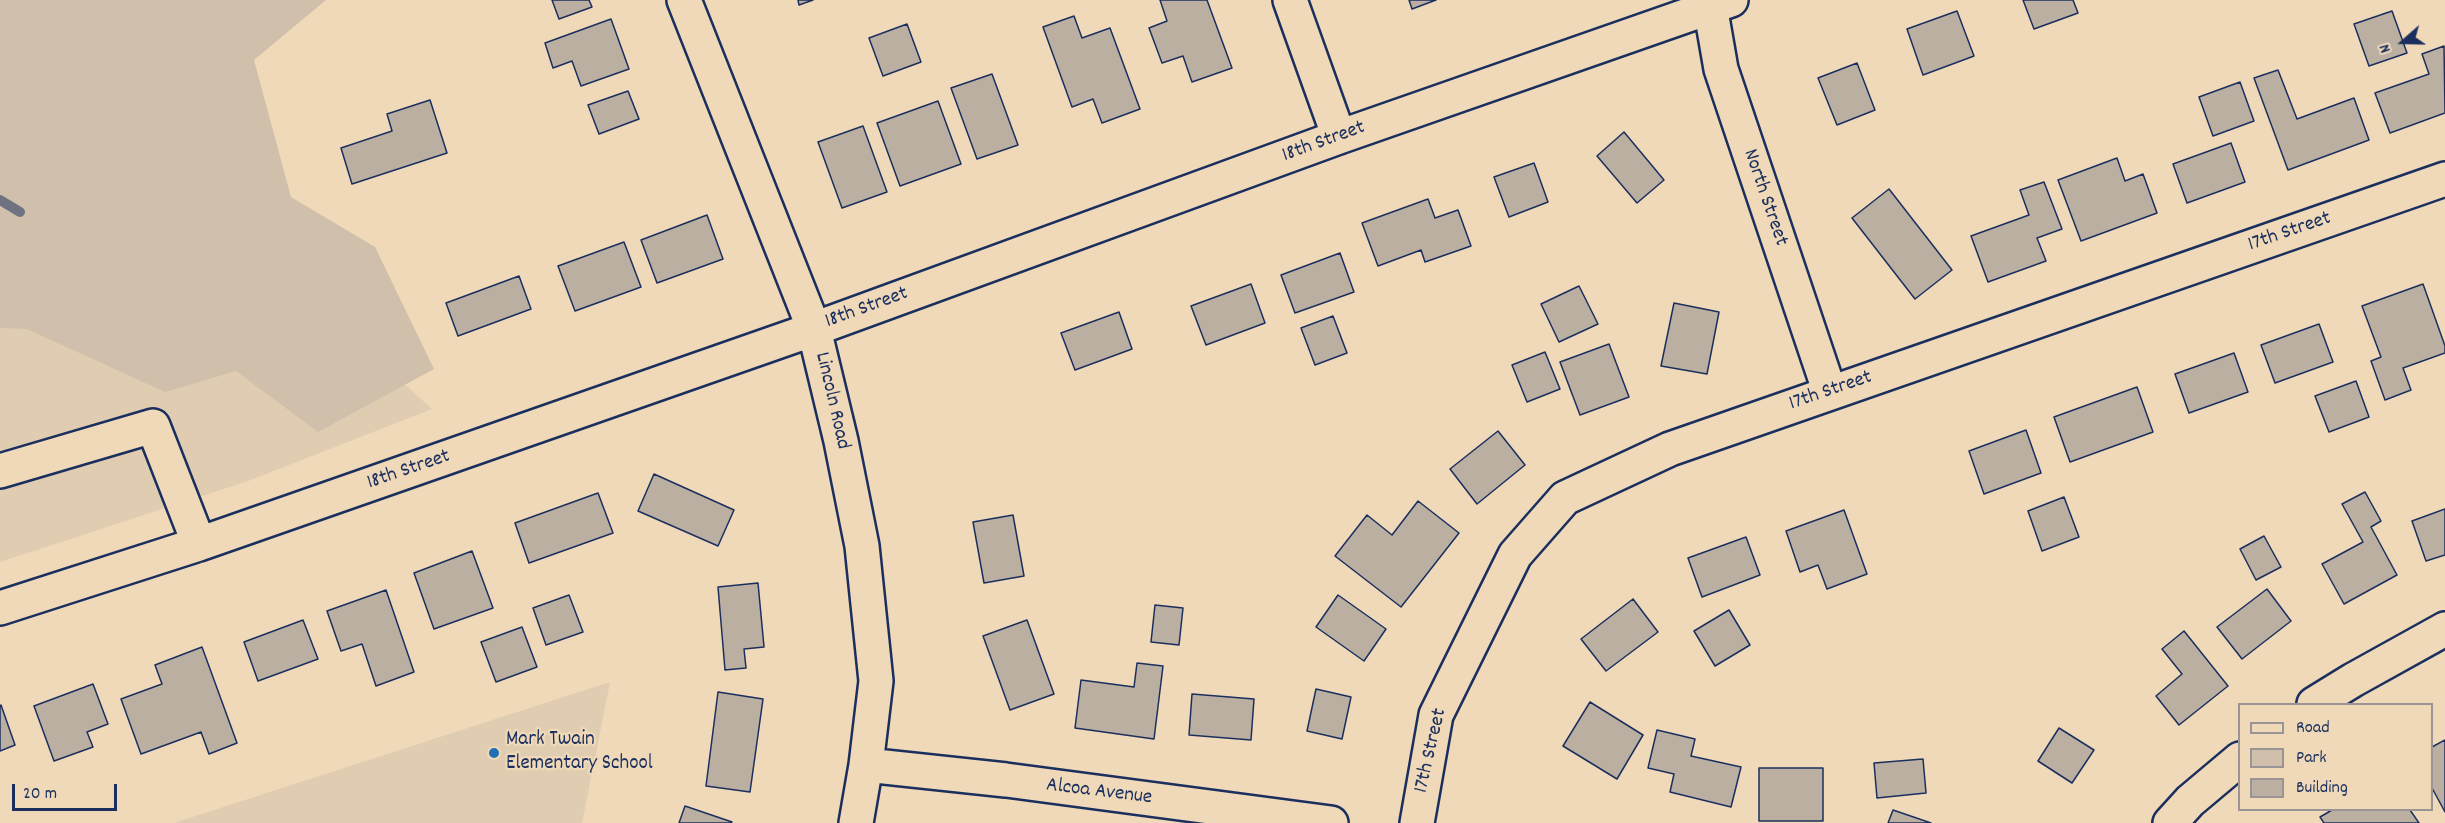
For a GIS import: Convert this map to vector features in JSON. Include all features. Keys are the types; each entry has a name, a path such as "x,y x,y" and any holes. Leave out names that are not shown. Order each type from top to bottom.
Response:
{"street":[{"name":"Lincoln Road","path":"684,0 814,329 841,441 862,546 876,681 866,765 856,823"},
{"path":"1290,0 1339,137"},
{"name":"18th Street","path":"0,608 199,544 814,329 1717,2"},
{"name":"North Street","path":"1717,2 1721,69 1830,393"},
{"name":"17th Street","path":"1417,823 1436,715 1515,555 1564,498 1670,449 2445,178"},
{"path":"0,471 153,426 199,544"},
{"path":"2317,703 2353,680 2445,629"},
{"path":"2170,823 2190,801 2238,761"},
{"name":"Alcoa Avenue","path":"866,765 1331,823"}],"shaded area":[{"path":"0,0 282,273 432,409 248,481 0,562"},
{"name":"Mark Twain Elementary School","path":"610,682 582,823 174,823"}],"green space":[{"path":"0,0 326,0 254,60 291,197 375,247 434,369 318,432 236,371 165,392 27,329 0,328"}],"building":[{"path":"552,0 589,0 592,7 559,19"},
{"path":"798,0 813,0 799,5"},
{"path":"1160,0 1207,0 1232,68 1192,82 1183,56 1162,63 1149,28 1167,21"},
{"path":"1409,0 1436,0 1412,9"},
{"path":"2023,0 2073,0 2078,13 2034,29"},
{"path":"1957,11 1974,56 1923,75 1907,29"},
{"path":"2392,11 2407,53 2369,66 2354,24"},
{"path":"1074,16 1082,38 1110,28 1140,109 1102,123 1093,99 1072,107 1043,27"},
{"path":"611,19 629,69 581,86 572,61 553,68 545,43"},
{"path":"907,24 921,62 883,76 869,38"},
{"path":"2444,46 2445,113 2390,133 2375,93 2429,74 2422,54"},
{"path":"1857,63 1875,110 1837,125 1818,78"},
{"path":"2278,70 2297,119 2354,98 2369,140 2288,170 2254,78"},
{"path":"992,74 1018,145 977,159 951,88"},
{"path":"2240,82 2254,121 2213,136 2199,97"},
{"path":"628,91 639,119 599,134 588,105"},
{"path":"430,100 447,153 352,184 341,148 392,131 387,114"},
{"path":"938,101 961,164 900,186 877,123"},
{"path":"863,126 887,192 842,208 818,142"},
{"path":"1624,132 1664,180 1637,203 1597,156"},
{"path":"2231,143 2245,182 2187,203 2173,164"},
{"path":"2117,158 2125,181 2143,174 2157,213 2081,241 2058,180"},
{"path":"1534,163 1548,202 1509,217 1494,177"},
{"path":"2044,182 2062,229 2037,238 2046,261 1988,282 1971,236 2029,215 2020,190"},
{"path":"1889,189 1952,270 1915,299 1852,218"},
{"path":"1428,199 1435,218 1458,210 1471,246 1425,262 1421,250 1378,266 1362,223"},
{"path":"707,215 723,259 657,283 641,240"},
{"path":"624,242 641,287 575,311 558,266"},
{"path":"1340,253 1354,292 1295,313 1281,275"},
{"path":"519,276 531,309 458,336 446,303"},
{"path":"1251,284 1265,323 1206,345 1191,306"},
{"path":"2423,284 2445,346 2445,353 2403,368 2411,390 2385,400 2371,361 2381,357 2362,306"},
{"path":"1579,286 1598,324 1559,342 1541,304"},
{"path":"1674,303 1719,312 1707,374 1661,366"},
{"path":"1119,312 1132,349 1075,370 1061,333"},
{"path":"1333,316 1347,353 1315,365 1301,328"},
{"path":"2319,324 2333,362 2275,383 2261,345"},
{"path":"1609,344 1629,397 1580,415 1560,362"},
{"path":"1545,352 1560,389 1527,402 1512,365"},
{"path":"2234,353 2248,392 2189,413 2175,374"},
{"path":"2356,381 2369,417 2329,432 2315,396"},
{"path":"2137,387 2153,432 2070,462 2054,417"},
{"path":"2026,430 2041,473 1984,494 1969,451"},
{"path":"1498,431 1525,465 1477,504 1450,469"},
{"path":"654,474 734,510 718,546 638,511"},
{"path":"2365,492 2381,521 2371,527 2397,575 2344,604 2322,564 2363,542 2342,504"},
{"path":"598,493 613,533 529,563 515,523"},
{"path":"2064,497 2079,537 2042,551 2028,511"},
{"path":"1418,501 1459,533 1401,607 1335,556 1367,515 1392,535"},
{"path":"2445,509 2445,555 2426,561 2412,521"},
{"path":"1844,510 1867,574 1827,589 1818,565 1800,572 1786,531"},
{"path":"1013,515 1024,576 984,583 973,522"},
{"path":"2264,536 2281,567 2256,580 2240,549"},
{"path":"1746,537 1760,575 1702,597 1688,558"},
{"path":"472,551 493,608 434,629 414,573"},
{"path":"758,583 764,647 744,649 746,668 725,670 718,587"},
{"path":"2267,589 2291,621 2242,659 2217,627"},
{"path":"386,590 414,672 376,686 362,644 341,651 327,611"},
{"path":"569,595 583,632 546,645 533,608"},
{"path":"1338,595 1386,629 1364,661 1316,627"},
{"path":"1633,599 1658,632 1606,671 1581,639"},
{"path":"1155,605 1183,608 1179,645 1151,642"},
{"path":"1729,610 1750,645 1715,666 1694,631"},
{"path":"303,620 318,659 258,681 244,642"},
{"path":"1027,620 1054,694 1010,710 983,636"},
{"path":"522,627 537,667 496,682 481,642"},
{"path":"2184,631 2228,686 2179,725 2156,696 2182,674 2162,649"},
{"path":"202,647 237,743 209,754 201,732 141,754 121,699 162,684 155,665"},
{"path":"1137,663 1163,666 1154,739 1075,728 1081,680 1134,687"},
{"path":"93,684 108,724 87,732 93,747 54,761 34,706"},
{"path":"1316,689 1351,697 1342,739 1307,731"},
{"path":"718,692 763,699 750,792 706,786"},
{"path":"1192,694 1254,699 1251,740 1189,735"},
{"path":"1590,702 1643,735 1617,779 1563,746"},
{"path":"0,706 15,745 0,751"},
{"path":"2059,728 2094,750 2072,783 2038,761"},
{"path":"1657,730 1695,739 1691,756 1741,767 1731,807 1670,792 1674,774 1648,768"},
{"path":"2445,740 2445,812 2433,790 2433,746"},
{"path":"1923,759 1926,793 1877,798 1874,763"},
{"path":"1759,768 1823,768 1823,821 1759,821"},
{"path":"685,806 732,822 679,823"},
{"path":"1893,810 1931,823 1888,823"},
{"path":"2330,811 2411,811 2419,823 2324,823 2320,817"}],"waterway":[{"path":"0,200 20,212"}],"place":[{"name":"Mark Twain Elementary School","path":"494,753"}]}
